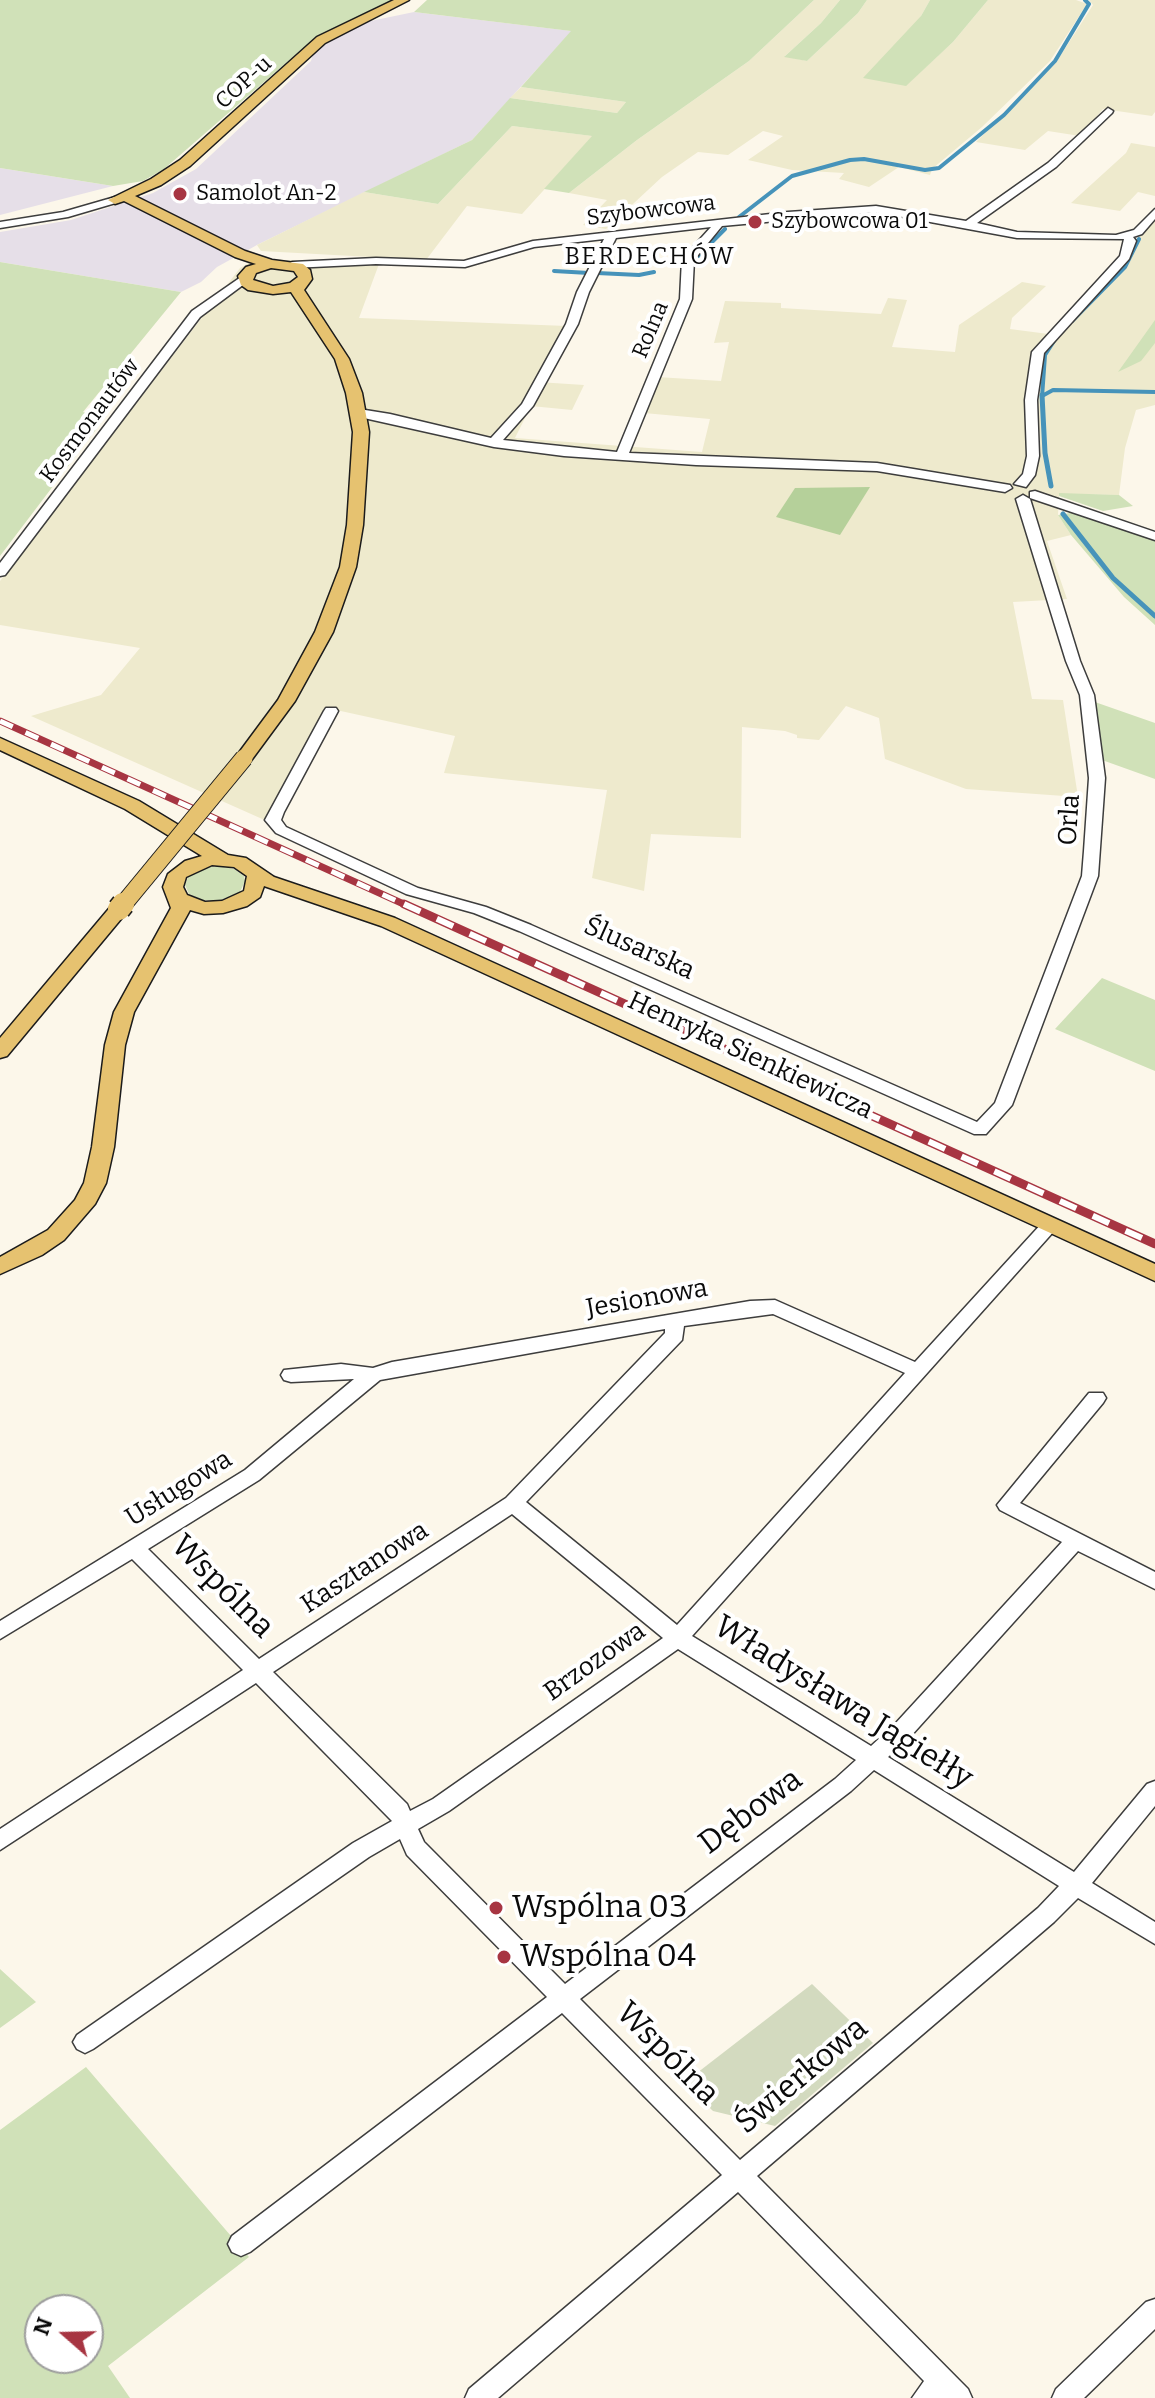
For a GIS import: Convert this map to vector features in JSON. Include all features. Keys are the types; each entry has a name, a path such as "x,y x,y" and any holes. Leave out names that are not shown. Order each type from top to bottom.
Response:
{"main road":[{"name":"COP-u","path":"120,198 178,168 321,40 403,0"},
{"path":"0,1051 244,758 300,678 334,610 348,567 355,525 361,432 359,413 342,359 297,290 303,280 302,270 240,254 120,198"},
{"path":"120,198 236,261 249,285 305,306"},
{"path":"246,276 270,264"},
{"path":"266,290 303,280"},
{"path":"0,743 132,805 221,859 247,866 256,876 256,887 247,898 200,913 157,951"},
{"path":"175,833 188,860 184,869"},
{"path":"0,1266 34,1250 56,1235 78,1212 95,1183 103,1147 115,1045 124,1012 181,908 173,887 178,874 202,861 221,859"},
{"name":"Henryka Sienkiewicza","path":"256,876 401,927 1155,1273"},
{"name":"Henryka Sienkiewicza","path":"247,898 272,894 318,898"},
{"path":"179,898 195,906 213,908"}],"street":[{"path":"966,226 1052,165 1108,111"},
{"path":"0,225 64,215 120,198"},
{"name":"Szybowcowa","path":"292,265 465,264 533,244 876,209 1041,237 1128,237"},
{"path":"1026,492 1033,456 1031,400 1038,352 1125,257 1130,241 1128,237 1138,232 1155,212"},
{"name":"Rolna","path":"621,457 686,299 686,264 717,228 716,224"},
{"path":"494,443 527,406 572,324 583,292 611,236"},
{"name":"Szybowcowa","path":"303,280 341,263"},
{"name":"Kosmonautów","path":"0,572 196,314 246,276"},
{"name":"Kosmonautów","path":"216,299 266,290"},
{"path":"359,413 494,443 621,457 877,467 1005,488 1009,496 1026,492 1155,536"},
{"path":"361,432 377,425 402,422"},
{"name":"Orla","path":"980,1130 1003,1105 1090,876 1097,778 1087,695 1029,522 1026,492"},
{"path":"1029,522 1043,510 1076,508"},
{"name":"Ślusarska","path":"331,711 276,812 275,825 412,891 480,910 525,928 980,1130"},
{"name":"Brzozowa","path":"85,2042 361,1850 441,1805 678,1638 1049,1226"},
{"name":"Jesionowa","path":"373,1375 392,1369 750,1308 775,1307 918,1371"},
{"name":"Kasztanowa","path":"0,1841 513,1503 675,1335 674,1321"},
{"path":"291,1375 341,1371 373,1375"},
{"name":"Usługowa","path":"0,1631 252,1475 373,1375"},
{"path":"1096,1398 1007,1505 1155,1581"},
{"name":"Władysława Jagiełły","path":"513,1503 678,1638 1155,1934"},
{"name":"Dębowa","path":"241,2244 843,1785 902,1731 1076,1540"},
{"name":"Wspólna","path":"134,1548 399,1811 415,1848 739,2174 942,2393"},
{"name":"Świerkowa","path":"478,2398 1046,1915 1075,1886 1155,1790"},
{"path":"1065,2398 1155,2311"}],"shaded area":[{"path":"814,0 840,0 821,23 785,56 807,61 858,13 867,0 930,0 921,16 905,86 953,42 988,0 1076,0 1087,4 1050,61 982,127 932,169 930,175 899,167 869,187 839,179 844,173 792,170 748,160 783,136 763,131 728,155 698,152 662,177 606,229 583,225 607,200 569,193 637,140 749,61"},
{"path":"1089,0 1155,0 1155,112 1152,116 1103,109 1080,136 1048,131 1025,150 976,142 1057,61 1093,5"},
{"path":"414,12 572,31 472,140 257,245 181,292 0,262 0,232 71,220 153,193 196,169 311,61 314,51 324,44 361,23"},
{"path":"521,87 626,102 617,113 510,98"},
{"path":"512,126 593,136 522,214 467,206 426,260 261,251 257,245 364,192 438,204"},
{"path":"1131,143 1155,147 1155,196 1138,192 1120,211 1071,203 1126,153"},
{"path":"0,168 113,186 0,215"},
{"path":"1155,219 1155,405 1136,410 1125,448 1119,495 1059,494 1058,515 1071,535 1047,541 1067,599 1013,602 1032,699 1063,700 1078,797 966,789 885,759 879,718 846,706 819,740 797,738 797,735 785,731 742,727 741,838 651,834 644,891 592,878 607,790 444,773 455,736 327,708 269,822 31,716 101,695 140,648 0,625 0,581 240,268 250,262 264,259 379,264 359,318 567,326 538,382 584,385 572,410 531,406 515,438 702,452 710,419 644,413 657,377 721,381 729,342 714,343 725,301 781,303 781,308 881,314 888,298 907,300 892,347 955,352 959,325 1022,282 1046,286 1012,318 1010,329 1056,335 1110,282 1129,258 1134,242"}],"green space":[{"path":"0,0 393,0 302,49 164,169 143,181 113,186 0,168"},
{"path":"427,0 814,0 749,61 637,140 569,193 544,189 592,136 512,126 438,204 364,192 472,140 510,98 617,113 626,102 521,87 571,31 414,12"},
{"path":"840,0 867,0 858,13 807,61 784,57 821,23"},
{"path":"930,0 988,0 953,42 906,86 863,78 921,16"},
{"path":"0,262 181,292 83,412 103,417 101,423 0,556"},
{"path":"1155,320 1155,343 1141,361 1118,372"},
{"path":"870,487 840,535 776,517 795,488"},
{"path":"1059,493 1119,495 1133,506 1103,511 1059,496"},
{"path":"1076,512 1155,539 1155,625 1124,597 1071,535 1058,515"},
{"path":"1092,701 1155,723 1155,779 1102,760"},
{"path":"219,866 234,869 244,876 240,892 218,901 202,900 189,894 185,885 189,875 202,868"},
{"path":"1102,978 1155,1000 1155,1071 1055,1029"},
{"path":"0,1969 36,2002 0,2028"},
{"path":"812,1984 873,2043 775,2126 713,2111 684,2083"},
{"path":"86,2067 249,2257 108,2366 130,2398 0,2398 0,2130"}],"waterway":[{"path":"739,217 792,176 850,160 864,159 925,170 939,168 1004,115 1055,61 1089,4 1085,0"},
{"path":"692,262 725,229"},
{"path":"1072,321 1125,267 1139,239"},
{"path":"554,271 589,273"},
{"path":"597,273 639,275 654,272"},
{"path":"1042,396 1045,355 1056,338"},
{"path":"1042,396 1053,390 1155,392"},
{"path":"1042,396 1045,453 1051,486"},
{"path":"1063,514 1113,578 1155,616"}],"railway":[{"path":"0,721 408,906"},
{"path":"404,904 1155,1244"}],"place":[{"name":"Samolot An-2","path":"180,194"},
{"name":"Szybowcowa 01","path":"755,222"},
{"name":"Wspólna 03","path":"496,1908"},
{"name":"Wspólna 04","path":"504,1957"}],"district":[{"name":"BERDECHÓW","path":"650,257"}]}
